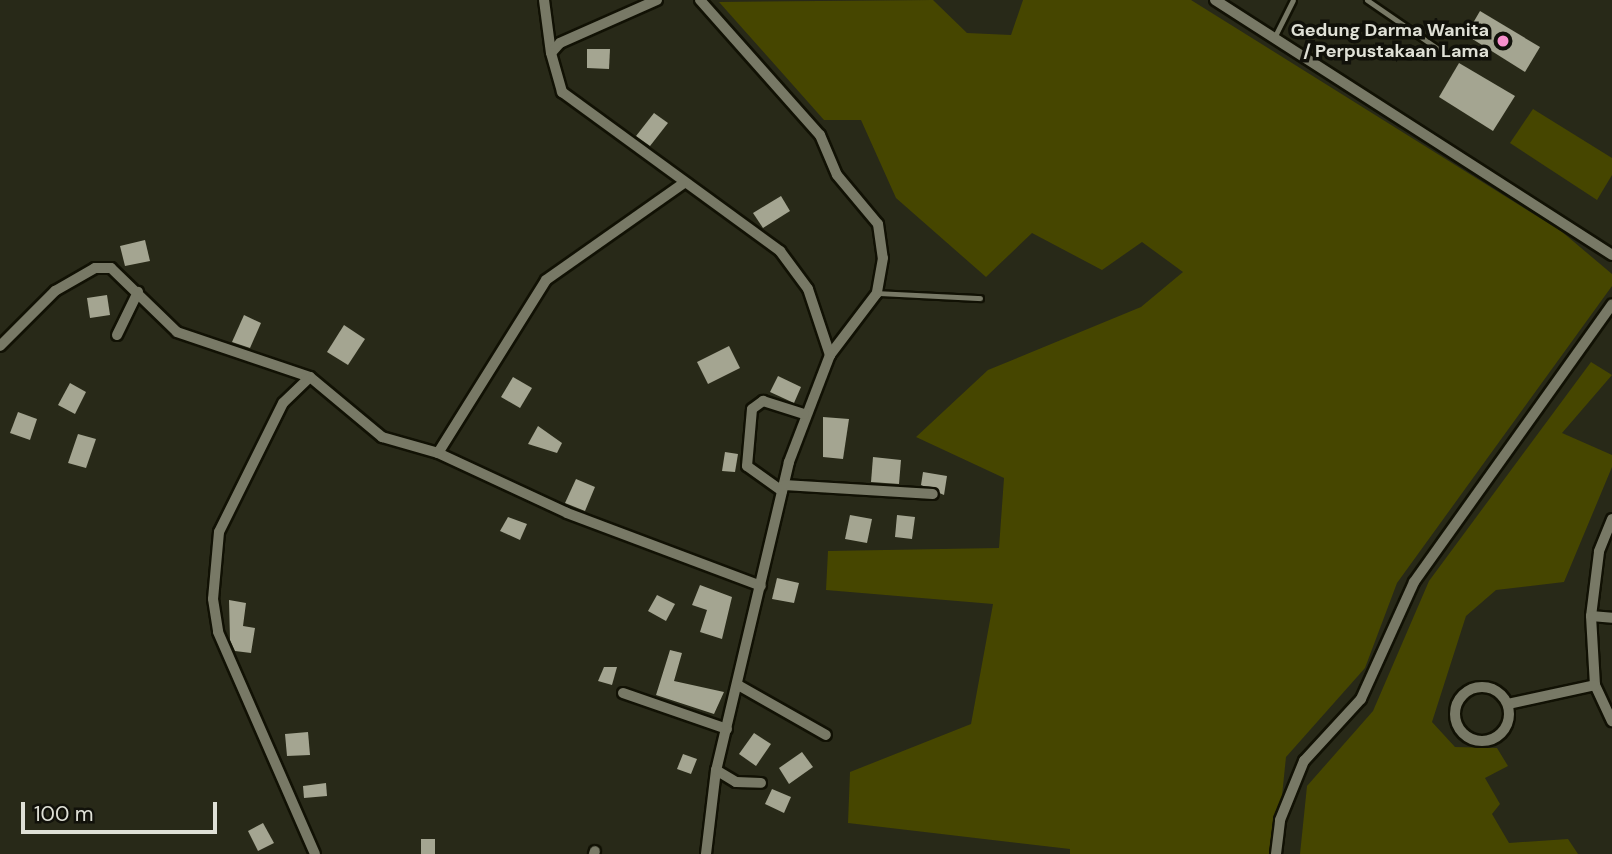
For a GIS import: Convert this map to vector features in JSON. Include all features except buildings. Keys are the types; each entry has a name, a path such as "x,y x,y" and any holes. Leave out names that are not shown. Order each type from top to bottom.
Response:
{"street":[{"path":"544,0 557,82 573,105 684,183 745,221 793,265 818,311 830,355"},
{"path":"551,53 571,35 657,0"},
{"path":"700,0 815,129 837,175 878,225 883,258 877,293 830,355 804,414 783,488 716,770 706,854"},
{"path":"1215,0 1612,255"},
{"path":"438,453 546,280 684,183"},
{"path":"0,346 31,311 95,268 117,271 191,340 310,377 382,438 438,453 567,513 761,586"},
{"path":"117,335 138,292"},
{"path":"1276,854 1294,779 1314,746 1368,688 1414,582 1612,304"},
{"path":"310,377 283,403 219,532 213,599 218,632 315,854"},
{"path":"804,414 763,401 752,409 747,466 783,488 933,494"},
{"path":"1612,519 1599,552 1591,616 1595,685 1612,721"},
{"path":"1591,616 1612,618"},
{"path":"738,685 826,735"},
{"path":"1508,704 1595,685"},
{"path":"1489,687 1508,704 1509,722 1498,737 1480,741 1458,727 1458,701 1471,688 1489,687"},
{"path":"623,693 727,729"},
{"path":"716,770 736,782 761,783"}],"lane":[{"path":"1274,38 1293,0"},
{"path":"1367,0 1447,55"},
{"path":"877,293 981,298"}],"shaded area":[{"path":"933,0 967,33 1011,35 1023,0 1191,0 1561,231 1612,274 1612,286 1397,583 1365,668 1286,757 1276,854 1070,854 1070,849 848,823 850,772 971,724 993,604 826,590 828,551 999,548 1004,478 916,437 988,370 1141,307 1183,272 1142,242 1102,270 1032,233 986,277 896,198 861,120 824,120 719,2"},
{"path":"1533,109 1612,158 1612,175 1597,200 1510,143"},
{"path":"1591,362 1612,375 1562,433 1612,455 1612,467 1564,582 1496,590 1466,616 1432,722 1455,747 1497,748 1508,766 1485,778 1500,804 1492,814 1509,843 1568,839 1578,854 1300,854 1307,786 1373,711 1429,581"}],"place":[{"name":"Gedung Darma Wanita / Perpustakaan Lama","path":"1503,41"}]}
